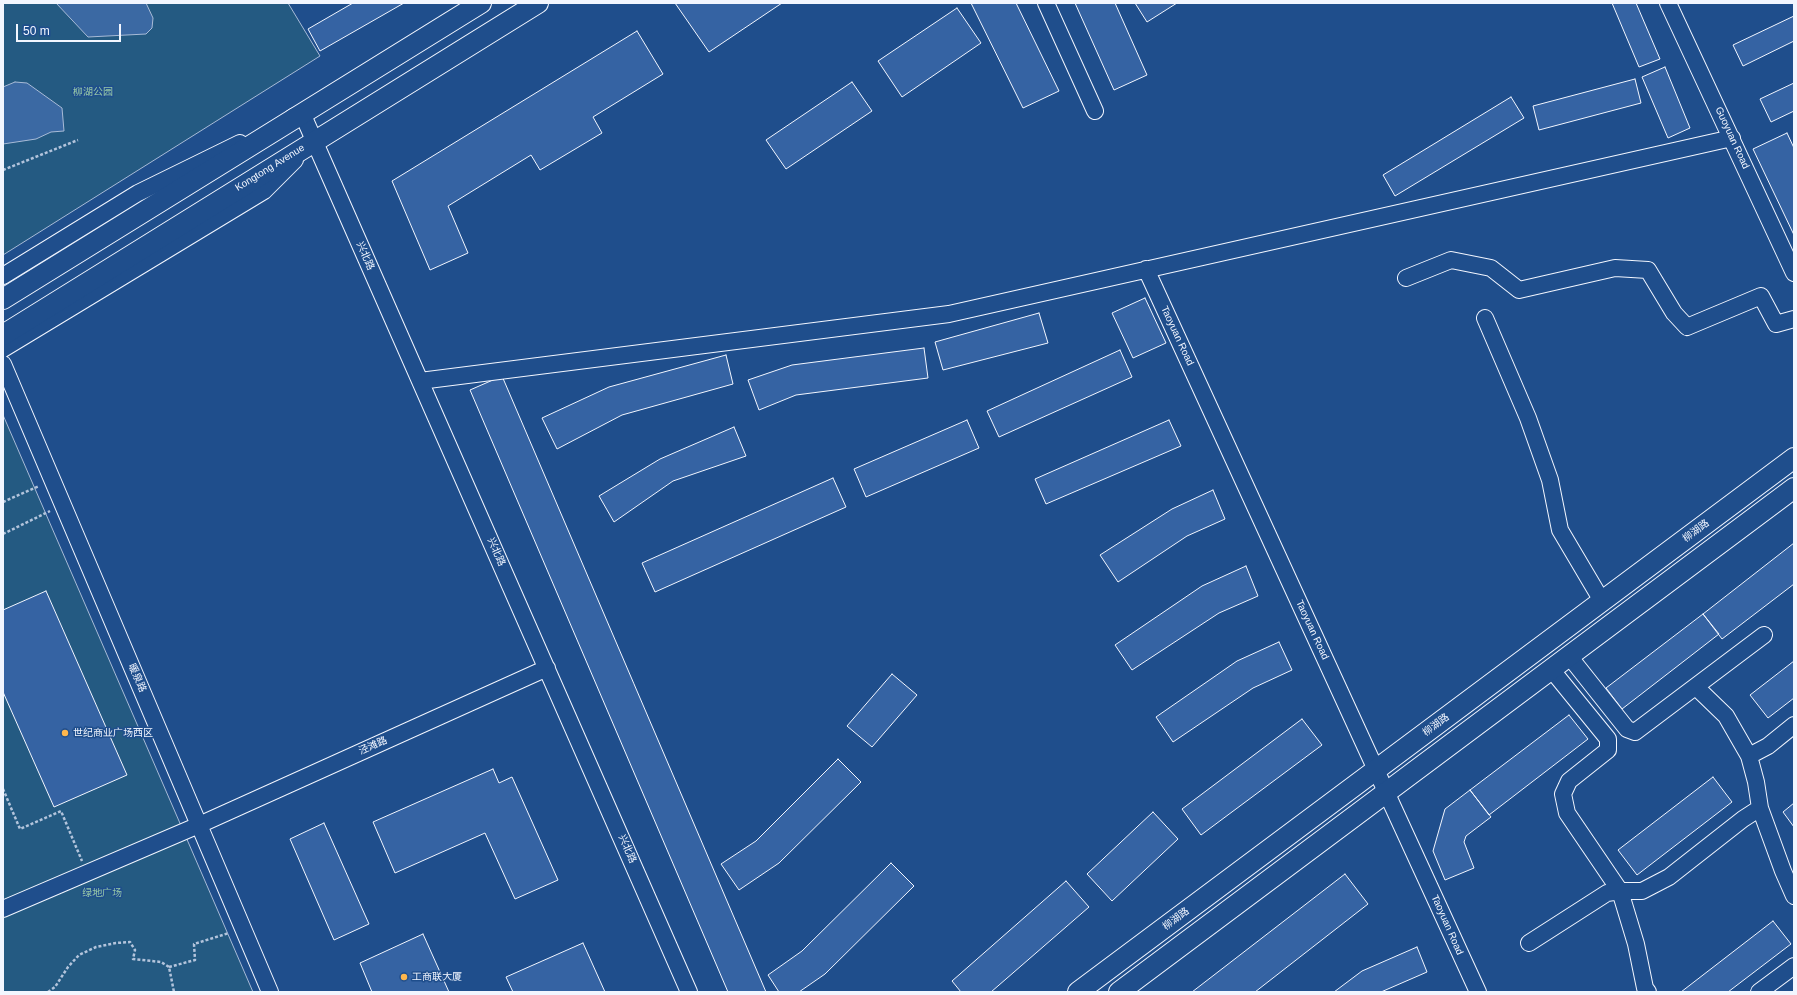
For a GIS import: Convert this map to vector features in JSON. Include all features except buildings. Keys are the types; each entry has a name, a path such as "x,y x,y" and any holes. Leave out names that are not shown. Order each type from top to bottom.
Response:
{"main road":[{"path":"3,298 481,3"},
{"name":"Kongtong Avenue","path":"3,335 538,3"},
{"name":"柳湖路","path":"1078,992 1794,458"},
{"path":"1119,992 1794,488"}],"street":[{"path":"1046,3 1095,110"},
{"name":"Guoyuan Road","path":"1668,3 1794,273"},
{"name":"兴北路","path":"302,113 690,992"},
{"path":"3,276 138,193 302,113"},
{"path":"420,381 949,314 1732,138"},
{"path":"3,349 264,191 314,141"},
{"path":"1406,278 1451,260 1491,268 1519,290 1615,268 1648,270 1674,313 1688,327 1762,296 1776,324 1794,319"},
{"name":"Taoyuan Road","path":"1146,269 1478,992"},
{"path":"1485,318 1528,418 1550,480 1560,530 1602,601"},
{"name":"暖泉路","path":"3,364 270,992"},
{"path":"1569,656 1627,729 1635,732 1764,635"},
{"name":"泾滩路","path":"3,909 199,825 547,668"},
{"path":"1552,669 1608,739 1608,750 1569,781 1563,794 1567,813 1620,890 1636,944 1645,988 1648,992"},
{"path":"1696,687 1726,716 1749,756 1756,782 1760,808 1783,871 1794,896"},
{"path":"1749,756 1768,746 1794,725"},
{"path":"1529,942 1607,893 1620,890 1642,891 1669,877 1743,819 1760,808"},
{"path":"1759,992 1794,966"}],"path":[{"path":"3,170 78,140"},
{"path":"3,502 53,481"},
{"path":"3,534 63,505"},
{"path":"3,789 20,829 61,811 87,873"},
{"path":"169,967 195,960 194,944 243,927"},
{"path":"48,992 55,987 79,955 96,948 116,943 130,942 135,950 133,959 161,962 169,967 174,992"}],"green space":[{"name":"柳湖公园","path":"3,3 288,3 320,56 3,255"},
{"name":"绿地广场","path":"3,415 192,851 253,992 3,992"}],"shaded area":[{"path":"56,3 146,3 153,18 152,28 146,34 88,37"},
{"path":"15,82 27,83 62,108 64,131 51,132 36,139 3,144 3,87"}],"place":[{"name":"世纪商业广场西区","path":"65,733"},
{"name":"工商联大厦","path":"404,977"}]}
